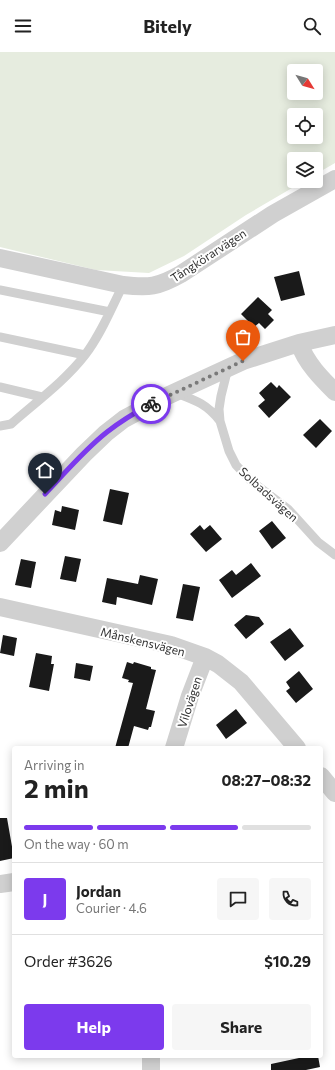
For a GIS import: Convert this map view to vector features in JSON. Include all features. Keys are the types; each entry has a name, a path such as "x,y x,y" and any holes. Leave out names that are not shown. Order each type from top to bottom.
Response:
{"street":[{"name":"Tångkörarvägen","path":"0,258 123,285 140,287 154,286 166,282 181,274 273,214 335,179"},
{"path":"0,543 84,454 106,433 124,419 174,392 243,361 335,335"},
{"path":"299,344 303,355 310,365 335,392"},
{"name":"Månskensvägen","path":"0,607 171,645 204,657 218,664 241,682 295,746"},
{"name":"Vilovägen","path":"175,746 204,657"},
{"path":"323,778 335,793"},
{"path":"0,884 12,882"},
{"path":"151,1058 151,1070"}],"lane":[{"path":"0,426 11,424 70,372 85,355 102,329 123,285"},
{"path":"0,290 110,312"},
{"path":"0,337 85,355"},
{"name":"Solbadsvägen","path":"228,368 219,409 220,421 229,450 236,465 243,473 288,508 318,542 335,555"},
{"path":"0,387 42,397"},
{"name":"Solbadsvägen","path":"174,392 194,399 207,406 220,421"}],"shaded area":[{"path":"0,52 335,52 335,163 323,170 323,152 287,152 287,188 292,188 246,215 184,256 149,273 96,270 0,247"}],"building":[{"path":"299,271 305,295 281,301 274,277"},
{"path":"258,297 272,310 268,314 274,320 265,329 259,323 254,327 241,314"},
{"path":"271,382 277,388 279,385 291,397 269,418 258,406 265,400 259,393"},
{"path":"320,419 332,431 316,448 303,435"},
{"path":"110,489 129,493 122,525 103,521"},
{"path":"62,506 79,510 75,530 52,525 55,510 61,512"},
{"path":"272,521 286,538 272,549 259,531"},
{"path":"200,525 204,530 210,525 222,539 206,552 190,534"},
{"path":"65,556 81,559 76,582 60,579"},
{"path":"21,559 36,562 31,588 15,585"},
{"path":"251,563 261,576 232,598 219,580 232,570 236,575"},
{"path":"140,575 158,579 152,605 117,597 116,605 102,602 107,578 138,584"},
{"path":"183,584 200,587 193,621 176,618"},
{"path":"246,615 259,617 264,624 246,639 234,625"},
{"path":"290,628 304,646 285,661 270,642"},
{"path":"3,635 17,638 14,656 0,653"},
{"path":"36,653 52,656 51,664 54,664 49,691 29,687"},
{"path":"127,662 133,664 134,662 156,670 146,709 155,711 151,727 149,727 148,730 134,726 129,746 116,746 133,683 122,678"},
{"path":"76,663 93,666 90,681 74,678"},
{"path":"299,671 313,689 296,703 286,691 290,688 286,682"},
{"path":"236,709 247,723 226,739 216,725"},
{"path":"0,818 7,818 12,847 12,858 0,861"},
{"path":"299,1058 318,1058 320,1067 306,1070 271,1070 271,1064"}],"way so far":[{"path":"151,404 243,361"}],"route":[{"path":"45,494 106,433 124,419 151,404"}]}
